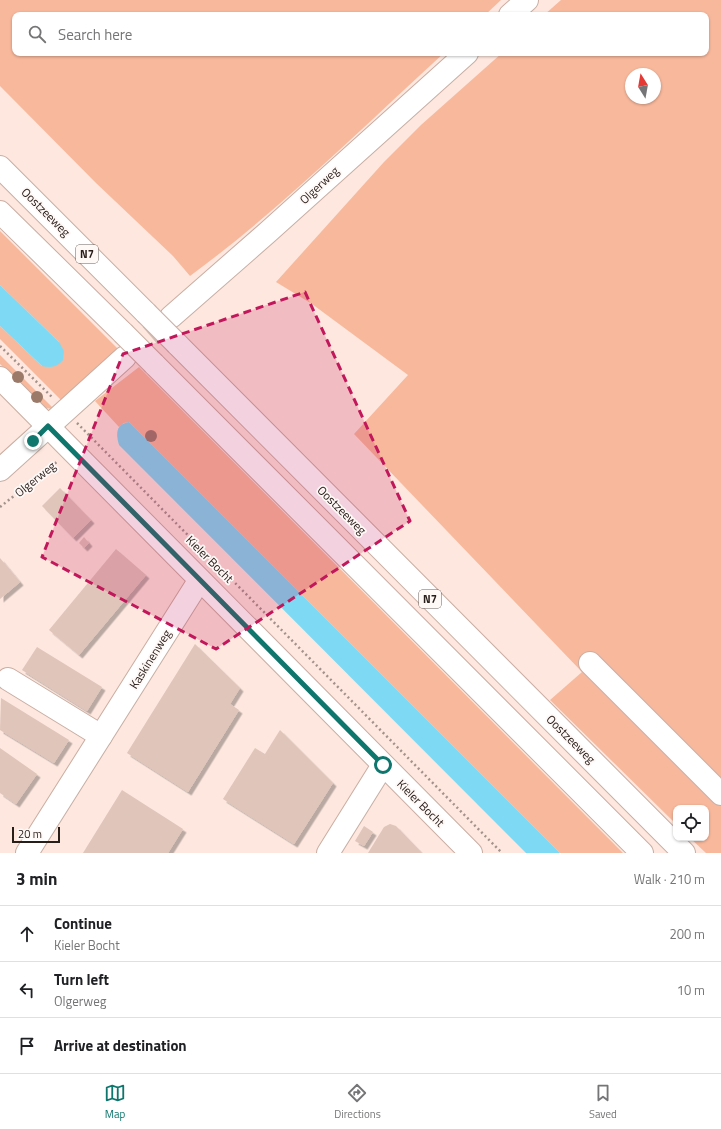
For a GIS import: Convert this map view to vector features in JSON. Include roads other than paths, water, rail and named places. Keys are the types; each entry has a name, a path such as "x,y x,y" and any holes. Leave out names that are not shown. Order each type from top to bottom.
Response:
{"main road":[{"path":"513,12 527,0"},
{"name":"Olgerweg","path":"171,317 464,56"},
{"name":"Oostzeeweg","path":"0,167 684,853"},
{"name":"N7","path":"0,212 123,333 642,853"},
{"path":"0,470 124,356"},
{"name":"Kieler Bocht","path":"0,378 199,581 471,853"},
{"name":"Kaskinenweg","path":"27,853 199,581"},
{"path":"590,663 721,794"},
{"path":"8,679 101,736"},
{"path":"328,853 383,765"}],"water":[{"path":"0,285 59,342 64,351 63,360 59,364 51,367 42,366 0,326"},
{"path":"129,422 560,853 526,853 119,445 117,437 118,430 121,425"}],"tunnel":[{"path":"125,357 171,317"}]}
